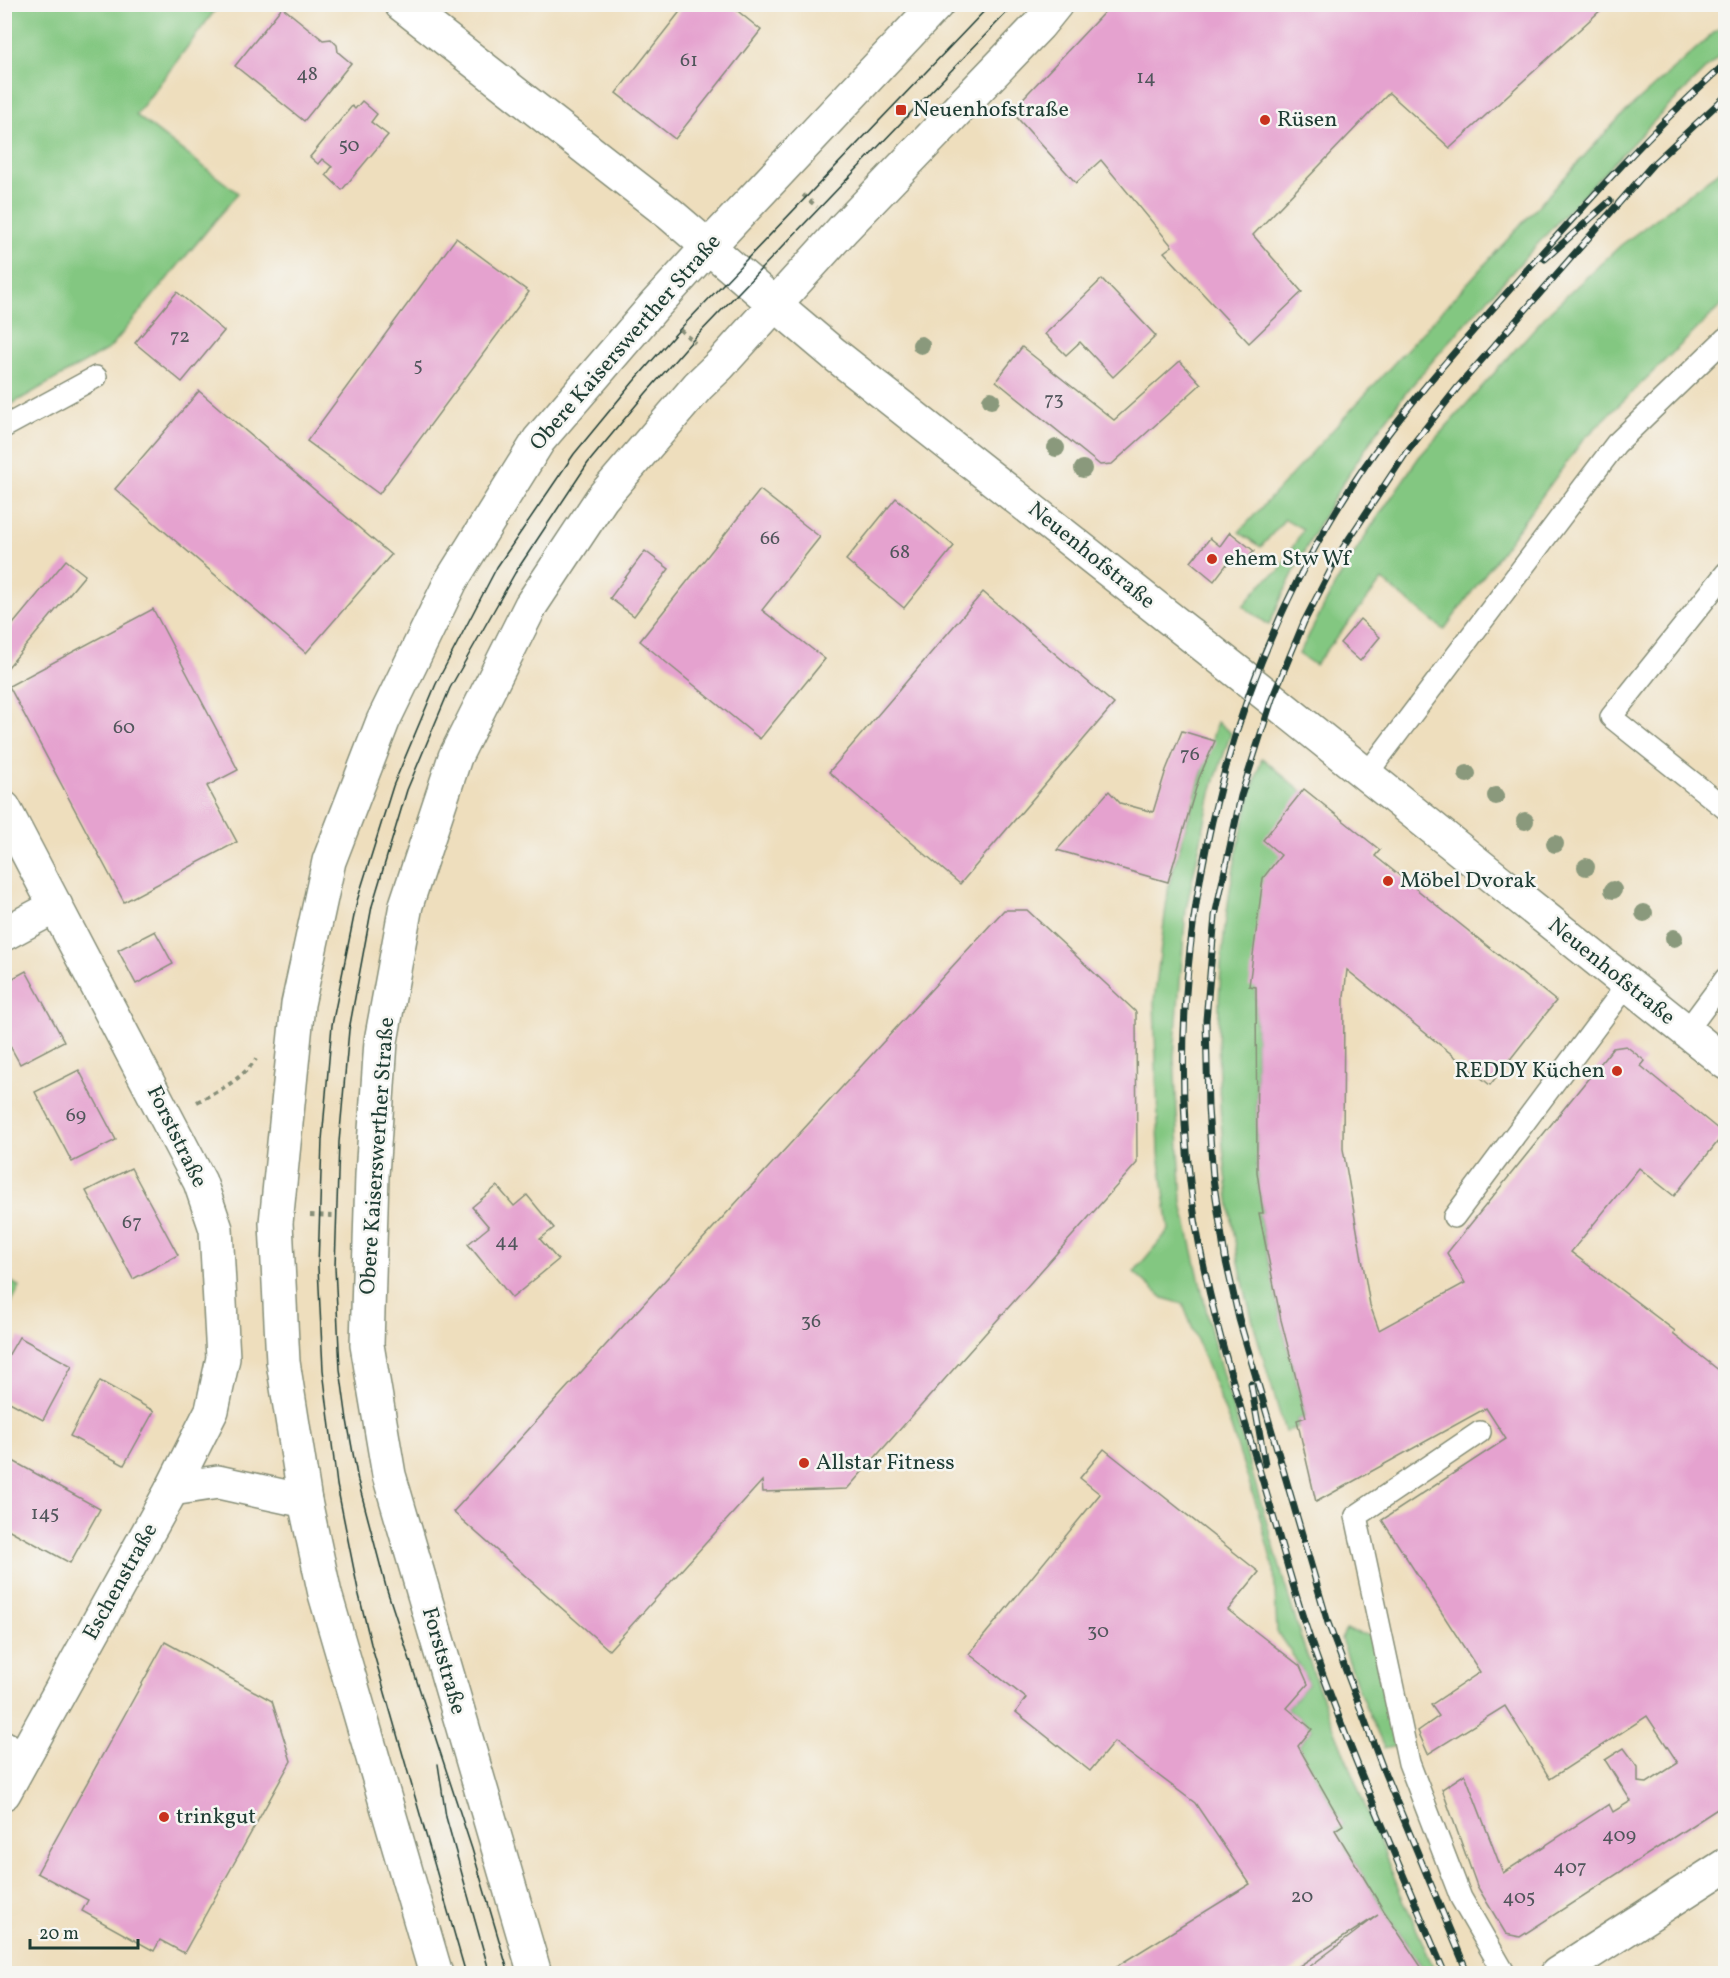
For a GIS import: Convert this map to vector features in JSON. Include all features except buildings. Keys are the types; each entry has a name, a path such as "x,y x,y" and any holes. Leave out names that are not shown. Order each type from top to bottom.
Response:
{"street":[{"name":"Neuenhofstraße","path":"401,4 709,246 826,348 1272,699 1725,1063"},
{"name":"Obere Kaiserswerther Straße","path":"305,1501 284,1362 277,1211 298,1004 329,861 383,721 451,581 539,440 655,305 937,4"},
{"name":"Obere Kaiserswerther Straße","path":"367,1345 370,1197 381,1041 406,905 455,757 531,605 602,498 698,386 720,365 844,228 1040,25 1056,4"},
{"name":"Forststraße","path":"4,808 200,1182 216,1229 223,1358 212,1410 172,1489"},
{"path":"4,934 56,906"},
{"name":"Forststraße","path":"367,1345 388,1475 535,1974"},
{"path":"172,1489 218,1482 305,1501 325,1593 436,1974"},
{"name":"Eschenstraße","path":"4,1793 16,1747 172,1489"},
{"path":"1557,1974 1725,1865"}],"lane":[{"path":"1366,775 1616,444 1725,338"},
{"path":"4,427 96,377"},
{"path":"1725,574 1611,717 1725,809"},
{"path":"1686,1032 1725,978"},
{"path":"1454,1217 1627,985"},
{"path":"1479,1432 1356,1516 1409,1763 1461,1898 1505,1974"}],"path":[{"path":"802,194 824,213"},
{"path":"655,305 720,365"},
{"path":"167,1118 222,1089 246,1072 257,1057"},
{"path":"303,1215 342,1217"}],"green space":[{"path":"5,4 219,5 136,115 238,193 110,348 5,408"},
{"path":"1725,23 1725,50 1566,213 1457,333 1401,399 1363,452 1328,508 1269,625 1243,606 1264,581 1279,571 1303,529 1285,519 1261,547 1239,532 1620,117"},
{"path":"1725,167 1725,302 1583,440 1444,630 1382,580 1315,665 1299,654 1336,583 1419,457 1549,312 1621,245"},
{"path":"1217,722 1231,733 1212,789 1186,909 1174,1057 1182,1203 1215,1348 1300,1635 1325,1706 1399,1890 1436,1973 1426,1973 1384,1911 1335,1830 1343,1825 1298,1746 1312,1729 1287,1708 1308,1684 1300,1666 1277,1632 1274,1570 1258,1510 1231,1427 1183,1304 1163,1298 1134,1272 1169,1230 1159,1153 1154,1001 1169,884"},
{"path":"1262,758 1302,792 1281,855 1256,987 1257,1171 1263,1213 1259,1214 1281,1320 1306,1417 1297,1420 1298,1427 1285,1432 1253,1320 1237,1252 1222,1128 1219,1066 1219,1003 1223,941 1232,879 1245,818"},
{"path":"5,1278 20,1287 5,1315"},
{"path":"1346,1630 1372,1636 1399,1745 1384,1748 1361,1696 1341,1639"}],"tram line":[{"path":"466,1974 359,1595 337,1485 323,1370 318,1267 322,1140 332,1025 357,901 393,786 436,684 497,567 574,454 679,330 991,4"},
{"path":"509,1974 472,1849 386,1587 358,1481 340,1369 335,1267 339,1142 349,1030 372,906 407,790 450,688 515,573 588,463 692,341 1015,4"},
{"path":"438,1764 446,1817 490,1974"}],"railway":[{"path":"1445,1974 1357,1764 1309,1636 1238,1401 1209,1292 1190,1182 1184,1093 1186,1002 1195,911 1212,821 1236,732 1268,646 1306,564 1351,487 1410,406 1544,251 1645,141 1726,63"},
{"path":"1468,1974 1385,1774 1328,1623 1239,1319 1225,1257 1213,1178 1208,1108 1206,1020 1215,916 1241,796 1272,699 1304,622 1339,554 1406,453 1458,387 1653,164 1726,96"},
{"path":"1545,259 1610,201"},
{"path":"1251,1384 1265,1464"}],"place":[{"name":"Neuenhofstraße","path":"901,110"},
{"name":"Rüsen","path":"1265,120"},
{"name":"ehem Stw Wf","path":"1212,559"},
{"name":"Möbel Dvorak","path":"1388,881"},
{"name":"REDDY Küchen","path":"1617,1071"},
{"name":"Allstar Fitness","path":"804,1463"},
{"name":"trinkgut","path":"164,1817"}]}
